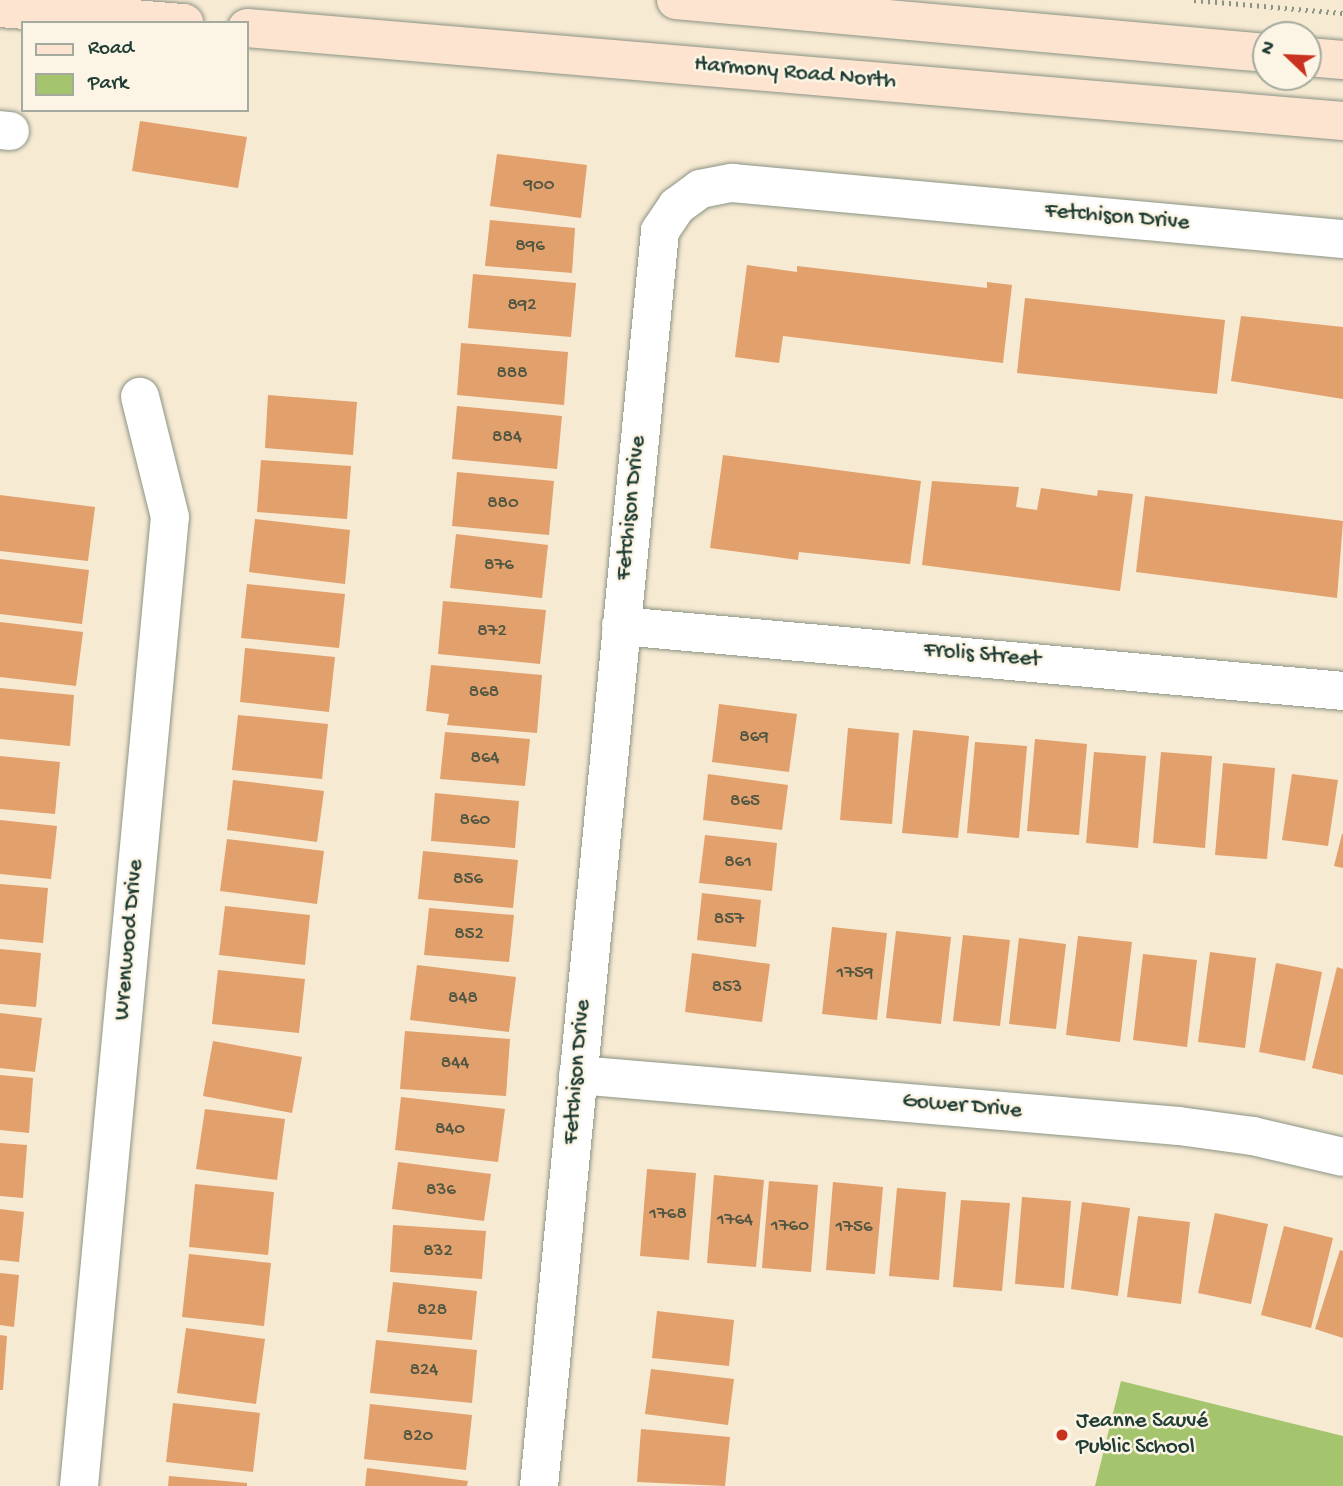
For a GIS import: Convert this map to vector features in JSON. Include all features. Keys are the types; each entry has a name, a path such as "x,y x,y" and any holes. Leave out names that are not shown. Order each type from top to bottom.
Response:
{"main road":[{"path":"676,0 1252,52"},
{"path":"0,8 159,21"},
{"name":"Harmony Road North","path":"248,28 1343,121"},
{"path":"1322,58 1343,60"}],"street":[{"name":"Fetchison Drive","path":"540,1486 660,231 677,206 700,189 732,183 1343,239"},
{"name":"Wrenwood Drive","path":"79,1486 170,517 140,397"},
{"name":"Frolis Street","path":"621,625 1343,691"},
{"name":"Gower Drive","path":"578,1075 1179,1126 1253,1136 1343,1157"}],"path":[{"path":"1194,0 1343,12"}],"green space":[{"path":"1121,1381 1343,1436 1343,1486 1095,1486"}],"building":[{"path":"140,121 247,137 238,188 132,171"},
{"path":"497,154 587,165 581,218 490,206"},
{"path":"490,220 575,228 572,273 485,266"},
{"path":"747,265 797,272 797,266 987,288 987,282 1012,285 1003,363 783,336 779,363 735,357"},
{"path":"473,274 576,283 571,337 468,328"},
{"path":"1025,298 1225,320 1217,394 1017,373"},
{"path":"1241,316 1343,327 1343,399 1231,381"},
{"path":"461,343 568,352 564,405 457,395"},
{"path":"268,395 357,402 353,455 265,448"},
{"path":"457,406 562,416 557,469 452,459"},
{"path":"723,455 921,481 910,564 799,552 798,560 710,548"},
{"path":"261,460 351,466 347,519 257,512"},
{"path":"457,472 554,481 549,535 452,526"},
{"path":"932,481 1019,487 1016,507 1037,510 1041,488 1097,496 1098,490 1133,494 1120,591 922,565"},
{"path":"0,495 95,507 88,561 0,551"},
{"path":"1145,496 1343,521 1337,598 1136,572"},
{"path":"255,519 350,530 345,584 249,572"},
{"path":"456,534 548,545 542,598 450,588"},
{"path":"0,559 89,570 82,624 0,614"},
{"path":"247,584 345,594 339,648 241,638"},
{"path":"443,601 546,610 540,664 438,654"},
{"path":"0,622 83,632 76,686 0,677"},
{"path":"245,648 335,657 329,712 240,702"},
{"path":"431,665 542,675 537,733 447,725 449,714 426,711"},
{"path":"0,688 74,695 70,746 0,739"},
{"path":"719,704 797,714 789,772 712,762"},
{"path":"238,715 328,724 322,779 232,770"},
{"path":"848,728 899,733 892,824 840,820"},
{"path":"913,730 969,736 958,838 902,833"},
{"path":"445,732 530,739 525,786 440,779"},
{"path":"1035,739 1087,744 1079,835 1027,831"},
{"path":"975,742 1027,746 1019,838 967,833"},
{"path":"1094,752 1146,756 1138,848 1086,843"},
{"path":"1161,752 1212,756 1205,848 1153,843"},
{"path":"0,756 60,762 55,814 0,809"},
{"path":"1223,763 1275,768 1267,859 1215,855"},
{"path":"708,774 788,785 782,830 703,820"},
{"path":"1292,774 1338,780 1328,846 1282,840"},
{"path":"233,780 324,791 317,842 227,830"},
{"path":"435,793 519,801 515,848 431,841"},
{"path":"0,820 57,826 51,879 0,874"},
{"path":"1343,834 1343,868 1334,866"},
{"path":"705,835 777,843 772,891 699,883"},
{"path":"227,839 324,851 317,904 220,891"},
{"path":"423,851 518,860 513,908 418,899"},
{"path":"0,884 48,888 43,943 0,939"},
{"path":"702,893 761,900 756,947 697,940"},
{"path":"225,906 310,915 305,965 219,955"},
{"path":"429,908 514,915 509,962 424,955"},
{"path":"832,927 887,933 877,1020 822,1014"},
{"path":"896,931 951,937 941,1024 886,1018"},
{"path":"963,935 1010,940 1000,1026 953,1021"},
{"path":"1078,936 1132,942 1120,1042 1066,1035"},
{"path":"1019,938 1066,944 1056,1029 1009,1024"},
{"path":"0,949 41,953 36,1007 0,1004"},
{"path":"1210,952 1256,958 1245,1048 1198,1042"},
{"path":"692,953 770,964 762,1022 685,1012"},
{"path":"1143,954 1197,960 1187,1047 1133,1040"},
{"path":"1276,963 1322,972 1305,1061 1259,1052"},
{"path":"417,965 516,977 509,1032 410,1020"},
{"path":"1337,967 1343,969 1343,1075 1312,1068"},
{"path":"218,970 305,979 299,1033 212,1024"},
{"path":"0,1013 42,1018 35,1072 0,1068"},
{"path":"405,1031 510,1039 506,1096 400,1089"},
{"path":"213,1041 302,1057 292,1113 203,1096"},
{"path":"0,1075 33,1078 29,1133 0,1130"},
{"path":"401,1097 505,1109 498,1162 395,1150"},
{"path":"205,1109 285,1119 277,1180 196,1169"},
{"path":"0,1143 27,1145 23,1198 0,1196"},
{"path":"398,1162 491,1174 484,1221 392,1209"},
{"path":"647,1169 696,1173 689,1260 640,1256"},
{"path":"714,1175 764,1180 756,1267 707,1263"},
{"path":"769,1181 818,1185 811,1272 762,1268"},
{"path":"833,1182 883,1187 875,1274 826,1270"},
{"path":"195,1184 274,1192 268,1255 189,1247"},
{"path":"897,1188 946,1192 939,1280 889,1276"},
{"path":"1022,1197 1071,1201 1064,1288 1015,1284"},
{"path":"961,1200 1010,1203 1002,1291 953,1287"},
{"path":"1082,1202 1130,1208 1118,1296 1071,1289"},
{"path":"0,1209 24,1212 19,1262 0,1260"},
{"path":"1215,1213 1268,1224 1251,1304 1198,1293"},
{"path":"1138,1216 1190,1222 1181,1304 1127,1297"},
{"path":"393,1225 486,1231 482,1279 390,1272"},
{"path":"1284,1226 1333,1238 1311,1328 1261,1315"},
{"path":"1340,1250 1343,1251 1343,1338 1315,1329"},
{"path":"189,1254 271,1263 264,1326 182,1317"},
{"path":"0,1273 19,1275 14,1327 0,1325"},
{"path":"393,1282 477,1291 472,1340 387,1332"},
{"path":"657,1311 734,1320 729,1366 652,1358"},
{"path":"186,1328 265,1339 256,1404 177,1393"},
{"path":"0,1335 7,1336 3,1390 0,1390"},
{"path":"376,1340 477,1350 472,1403 370,1393"},
{"path":"651,1369 734,1379 728,1425 645,1414"},
{"path":"173,1403 260,1413 253,1472 166,1462"},
{"path":"370,1404 472,1415 466,1470 364,1459"},
{"path":"641,1429 730,1437 725,1486 637,1482"},
{"path":"367,1468 468,1481 467,1486 365,1486"},
{"path":"169,1476 247,1483 247,1486 168,1486"}],"place":[{"name":"Jeanne Sauvé Public School","path":"1062,1435"}]}
